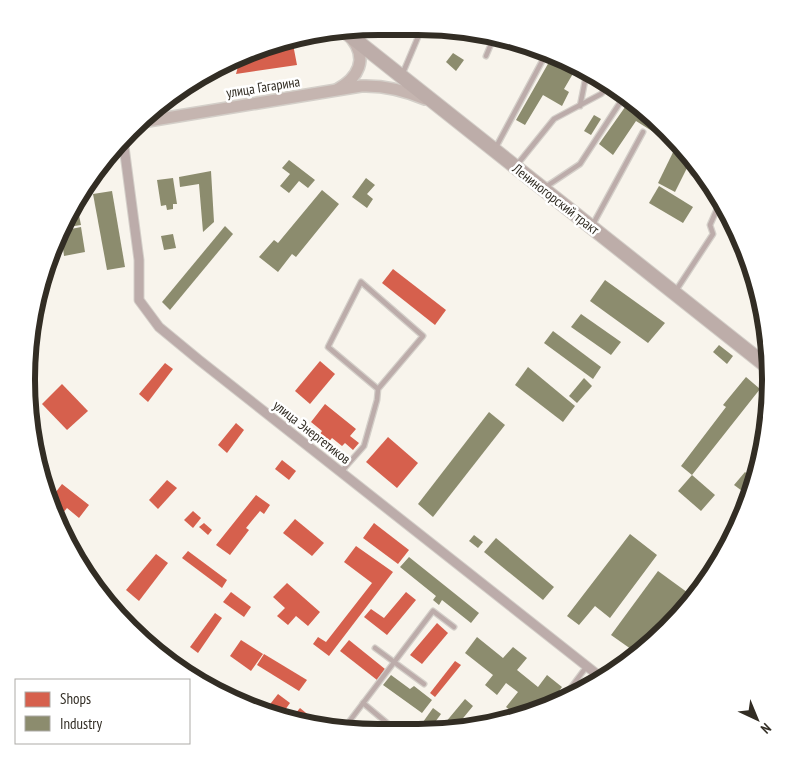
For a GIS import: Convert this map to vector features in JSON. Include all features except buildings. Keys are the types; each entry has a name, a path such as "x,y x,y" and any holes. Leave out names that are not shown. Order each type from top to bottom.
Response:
{"main road":[{"name":"Лениногорский тракт","path":"352,36 761,362"}],"street":[{"name":"улица Гагарина","path":"329,92 349,82 359,66 361,60 359,48 350,37"},
{"name":"улица Гагарина","path":"152,120 361,86 385,86 404,91 439,107"},
{"name":"улица Энергетиков","path":"124,148 139,260 139,300 159,327 597,674"}],"lane":[{"path":"401,76 419,35"},
{"path":"486,56 491,43"},
{"path":"494,150 543,59"},
{"path":"580,106 585,79"},
{"path":"515,167 554,119 605,90"},
{"path":"543,189 580,164 621,101"},
{"path":"591,227 643,132"},
{"path":"675,293 713,234 710,225 717,209"},
{"path":"341,472 364,446 377,400 378,389 424,336 361,282 328,347 378,389"},
{"path":"349,722 433,611 454,627"},
{"path":"375,648 424,684"},
{"path":"570,688 587,666"},
{"path":"363,703 389,724"}]}
